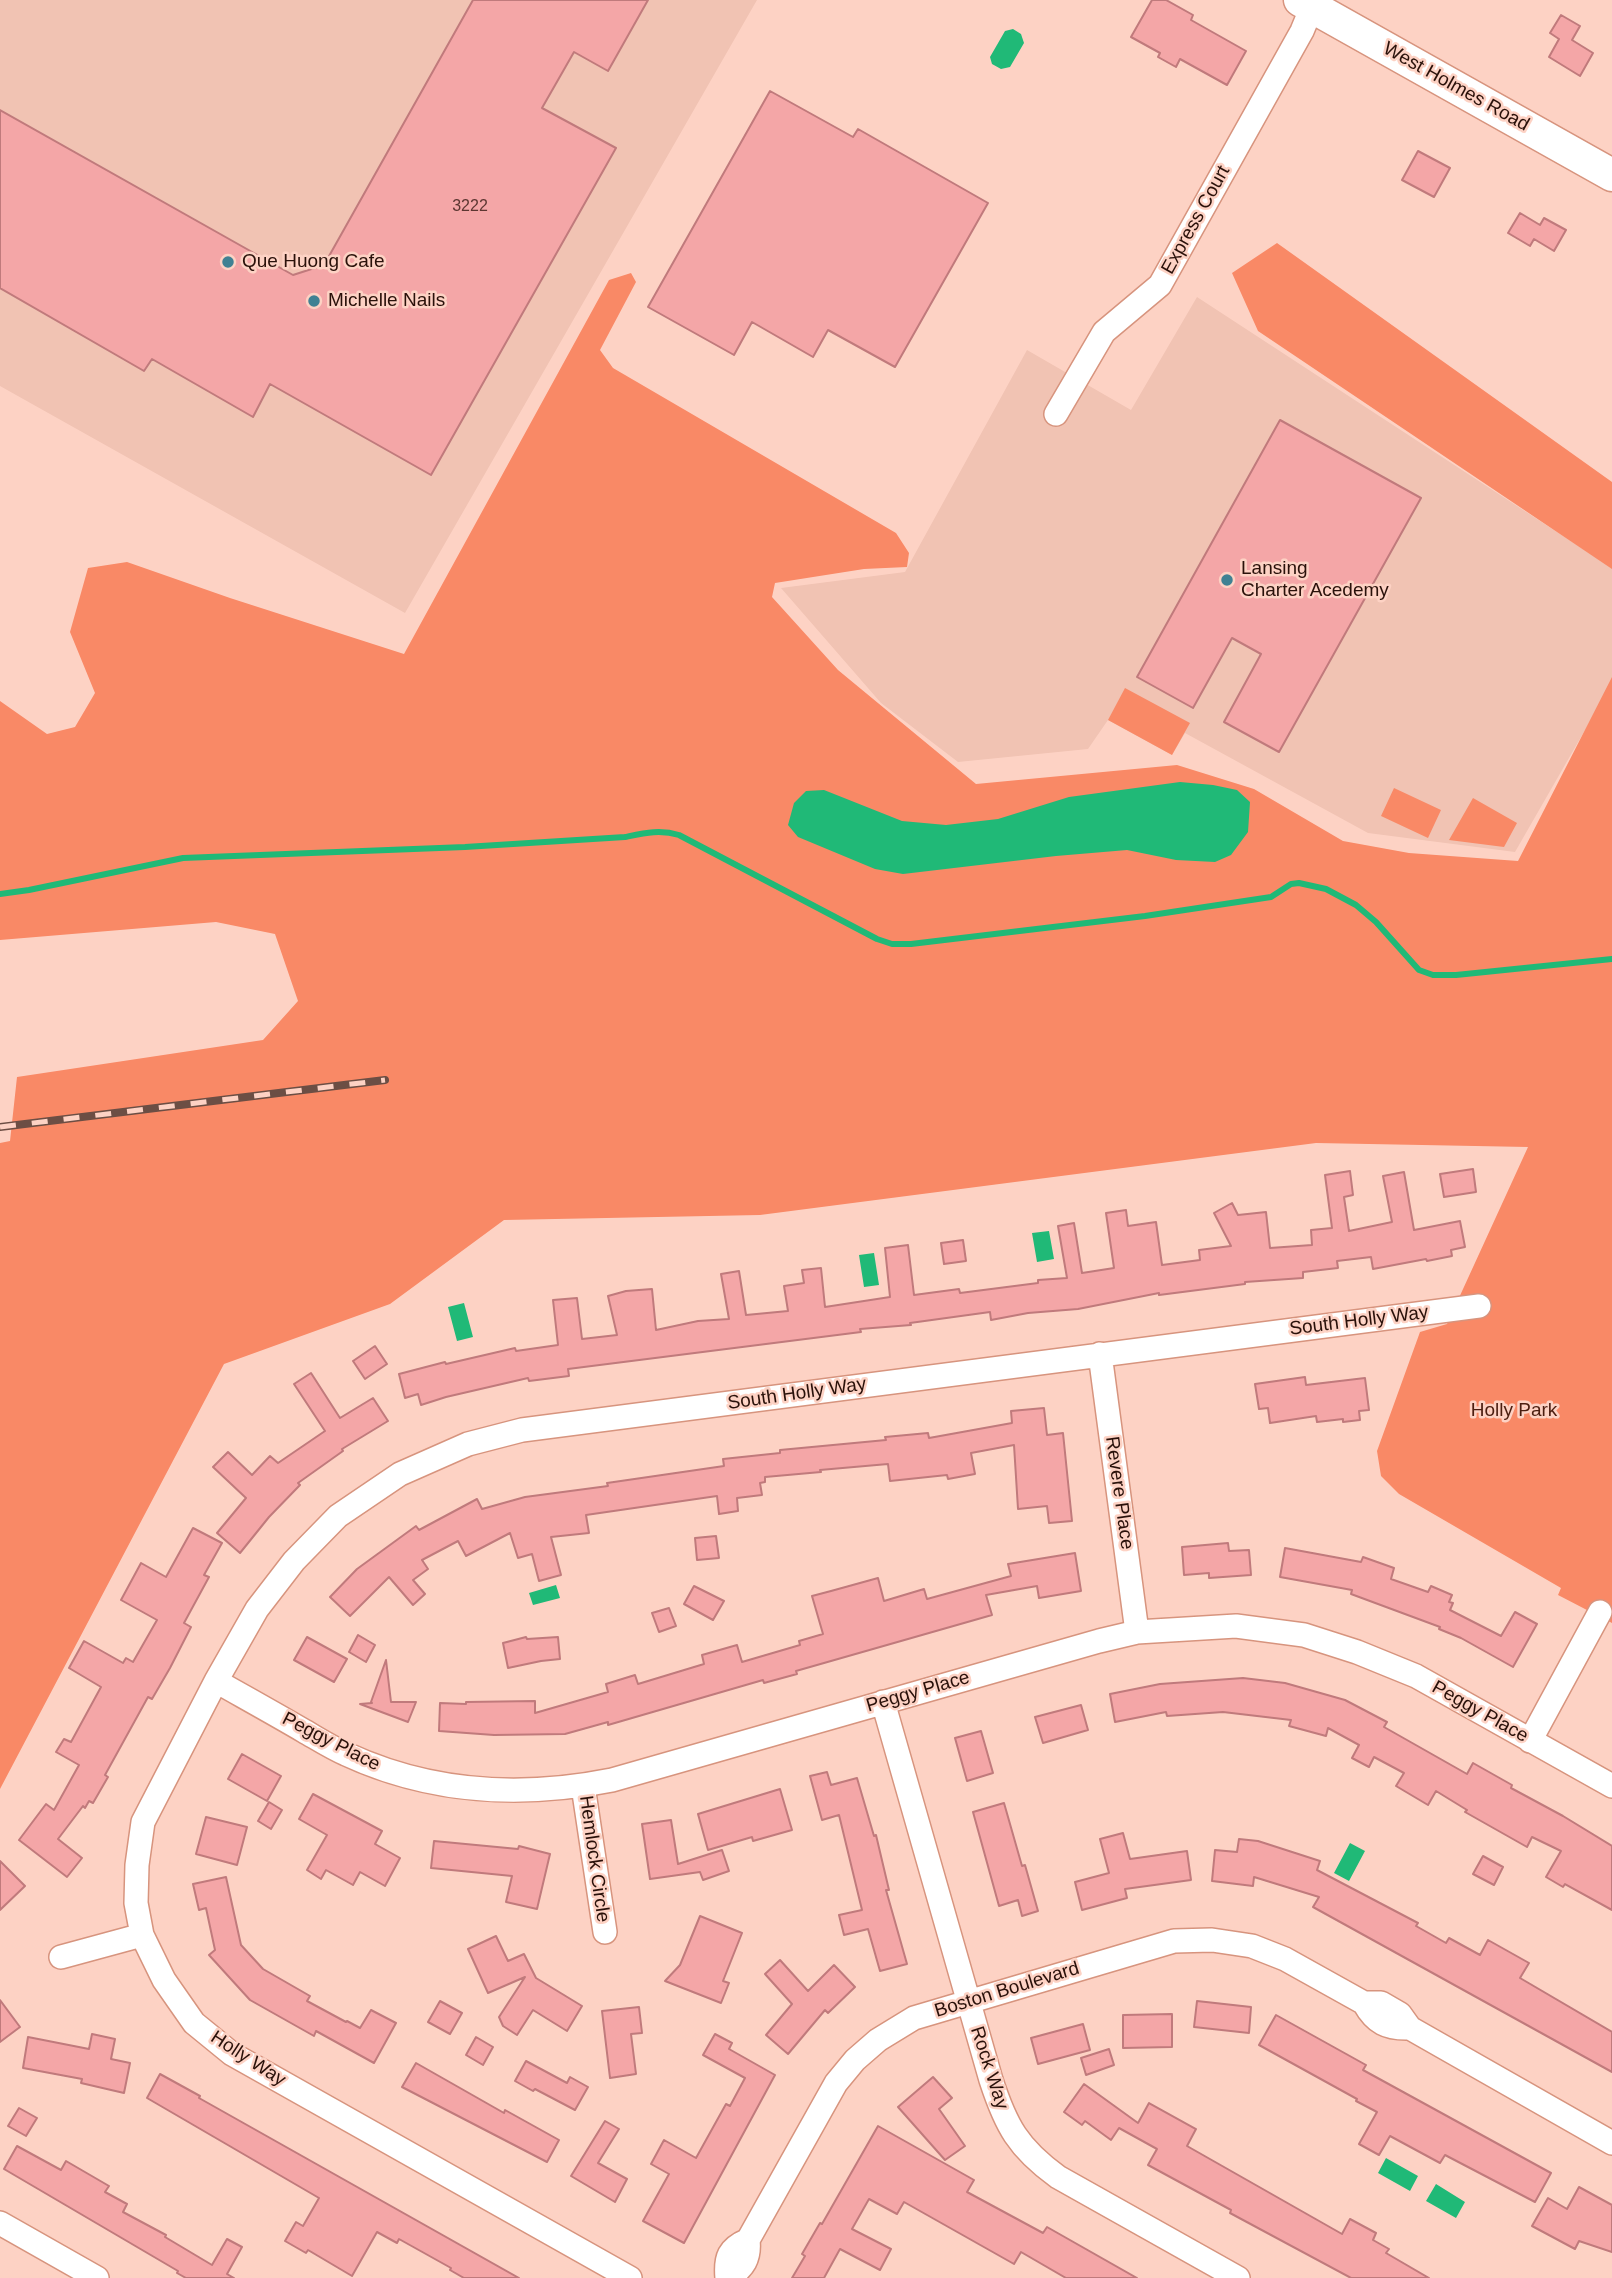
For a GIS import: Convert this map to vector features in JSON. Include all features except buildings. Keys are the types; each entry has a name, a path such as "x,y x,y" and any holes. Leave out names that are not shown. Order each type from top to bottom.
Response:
{"street":[{"name":"West Holmes Road","path":"1306,3 1612,175"},
{"name":"Express Court","path":"1056,414 1104,332 1160,285 1302,31 1306,3"},
{"name":"South Holly Way","path":"216,1681 257,1609 294,1561 338,1516 400,1474 468,1444 522,1430 1479,1306"},
{"name":"Revere Place","path":"1100,1354 1137,1632"},
{"path":"1530,1741 1600,1612"},
{"name":"Peggy Place","path":"216,1681 345,1754 394,1773 443,1785 492,1790 543,1789 583,1786 612,1780 1137,1632 1236,1626 1304,1635 1357,1651 1416,1676 1612,1786"},
{"name":"Holly Way","path":"216,1681 143,1822 137,1865 136,1903 142,1935 164,1980 194,2023 232,2054 630,2278"},
{"name":"Rock Way","path":"883,1702 1002,2112 1016,2136 1034,2159 1058,2177 1238,2278"},
{"name":"Hemlock Circle","path":"583,1786 605,1932"},
{"path":"61,1957 142,1935"},
{"name":"Boston Boulevard","path":"727,2278 740,2271 749,2254 748,2239 835,2083 855,2060 878,2040 915,2018 1174,1941 1212,1940 1252,1947 1285,1959 1364,2003 1372,2018 1393,2028 1410,2028 1612,2143"},
{"path":"0,2223 97,2278"}],"shaded area":[{"path":"0,0 757,0 405,613 0,386"},
{"path":"1013,29 1021,34 1024,43 1010,67 1001,69 992,64 990,57 1005,31"},
{"name":"Lansing Charter Acedemy","path":"1197,297 1612,568 1612,683 1515,852 1368,833 1185,733 1172,755 1108,720 1088,749 958,762 881,703 781,588 905,572 1027,350 1131,410"},
{"path":"1180,782 1237,790 1250,802 1248,832 1231,855 1215,862 1176,860 1127,850 903,874 875,869 798,837 788,825 794,803 806,791 824,790 902,821 946,825 998,819 1069,797"},
{"path":"1049,1231 1054,1259 1037,1262 1032,1233"},
{"path":"874,1253 879,1285 864,1287 859,1255"},
{"path":"464,1303 473,1337 457,1341 448,1307"},
{"path":"556,1585 560,1598 533,1605 529,1593"},
{"path":"1350,1843 1365,1851 1349,1881 1334,1873"},
{"path":"1386,2158 1418,2176 1410,2191 1378,2173"},
{"path":"1436,2184 1465,2202 1456,2218 1426,2201"}],"green space":[{"path":"1277,243 1612,482 1612,569 1258,331 1232,273"},
{"name":"Holly Park","path":"631,273 636,282 600,350 613,368 896,533 909,553 907,567 864,569 775,583 772,597 838,670 976,784 1177,765 1254,789 1343,841 1409,853 1518,861 1612,677 1612,1623 1558,1595 1561,1588 1399,1494 1381,1476 1377,1451 1420,1332 1447,1324 1528,1147 1316,1143 760,1215 504,1220 390,1304 224,1364 0,1789 0,1143 10,1141 17,1077 263,1040 298,1001 275,934 216,922 0,940 0,701 47,734 75,727 95,693 70,632 88,568 127,562 404,654 609,280"},
{"path":"1125,688 1190,723 1172,755 1108,720"},
{"path":"1394,788 1441,810 1428,838 1381,816"},
{"path":"1473,798 1517,823 1504,847 1449,840"}],"waterway":[{"path":"0,894 183,858 465,847 625,837 659,832 679,835 877,939 892,944 1145,916 1271,897 1291,884 1299,883 1326,889 1356,905 1376,922 1419,970 1433,975 1612,959"}],"railway":[{"path":"0,1127 385,1080"}],"place":[{"name":"Que Huong Cafe","path":"228,262"},
{"name":"Michelle Nails","path":"314,301"},
{"name":"Lansing Charter Acedemy","path":"1227,580"}]}
